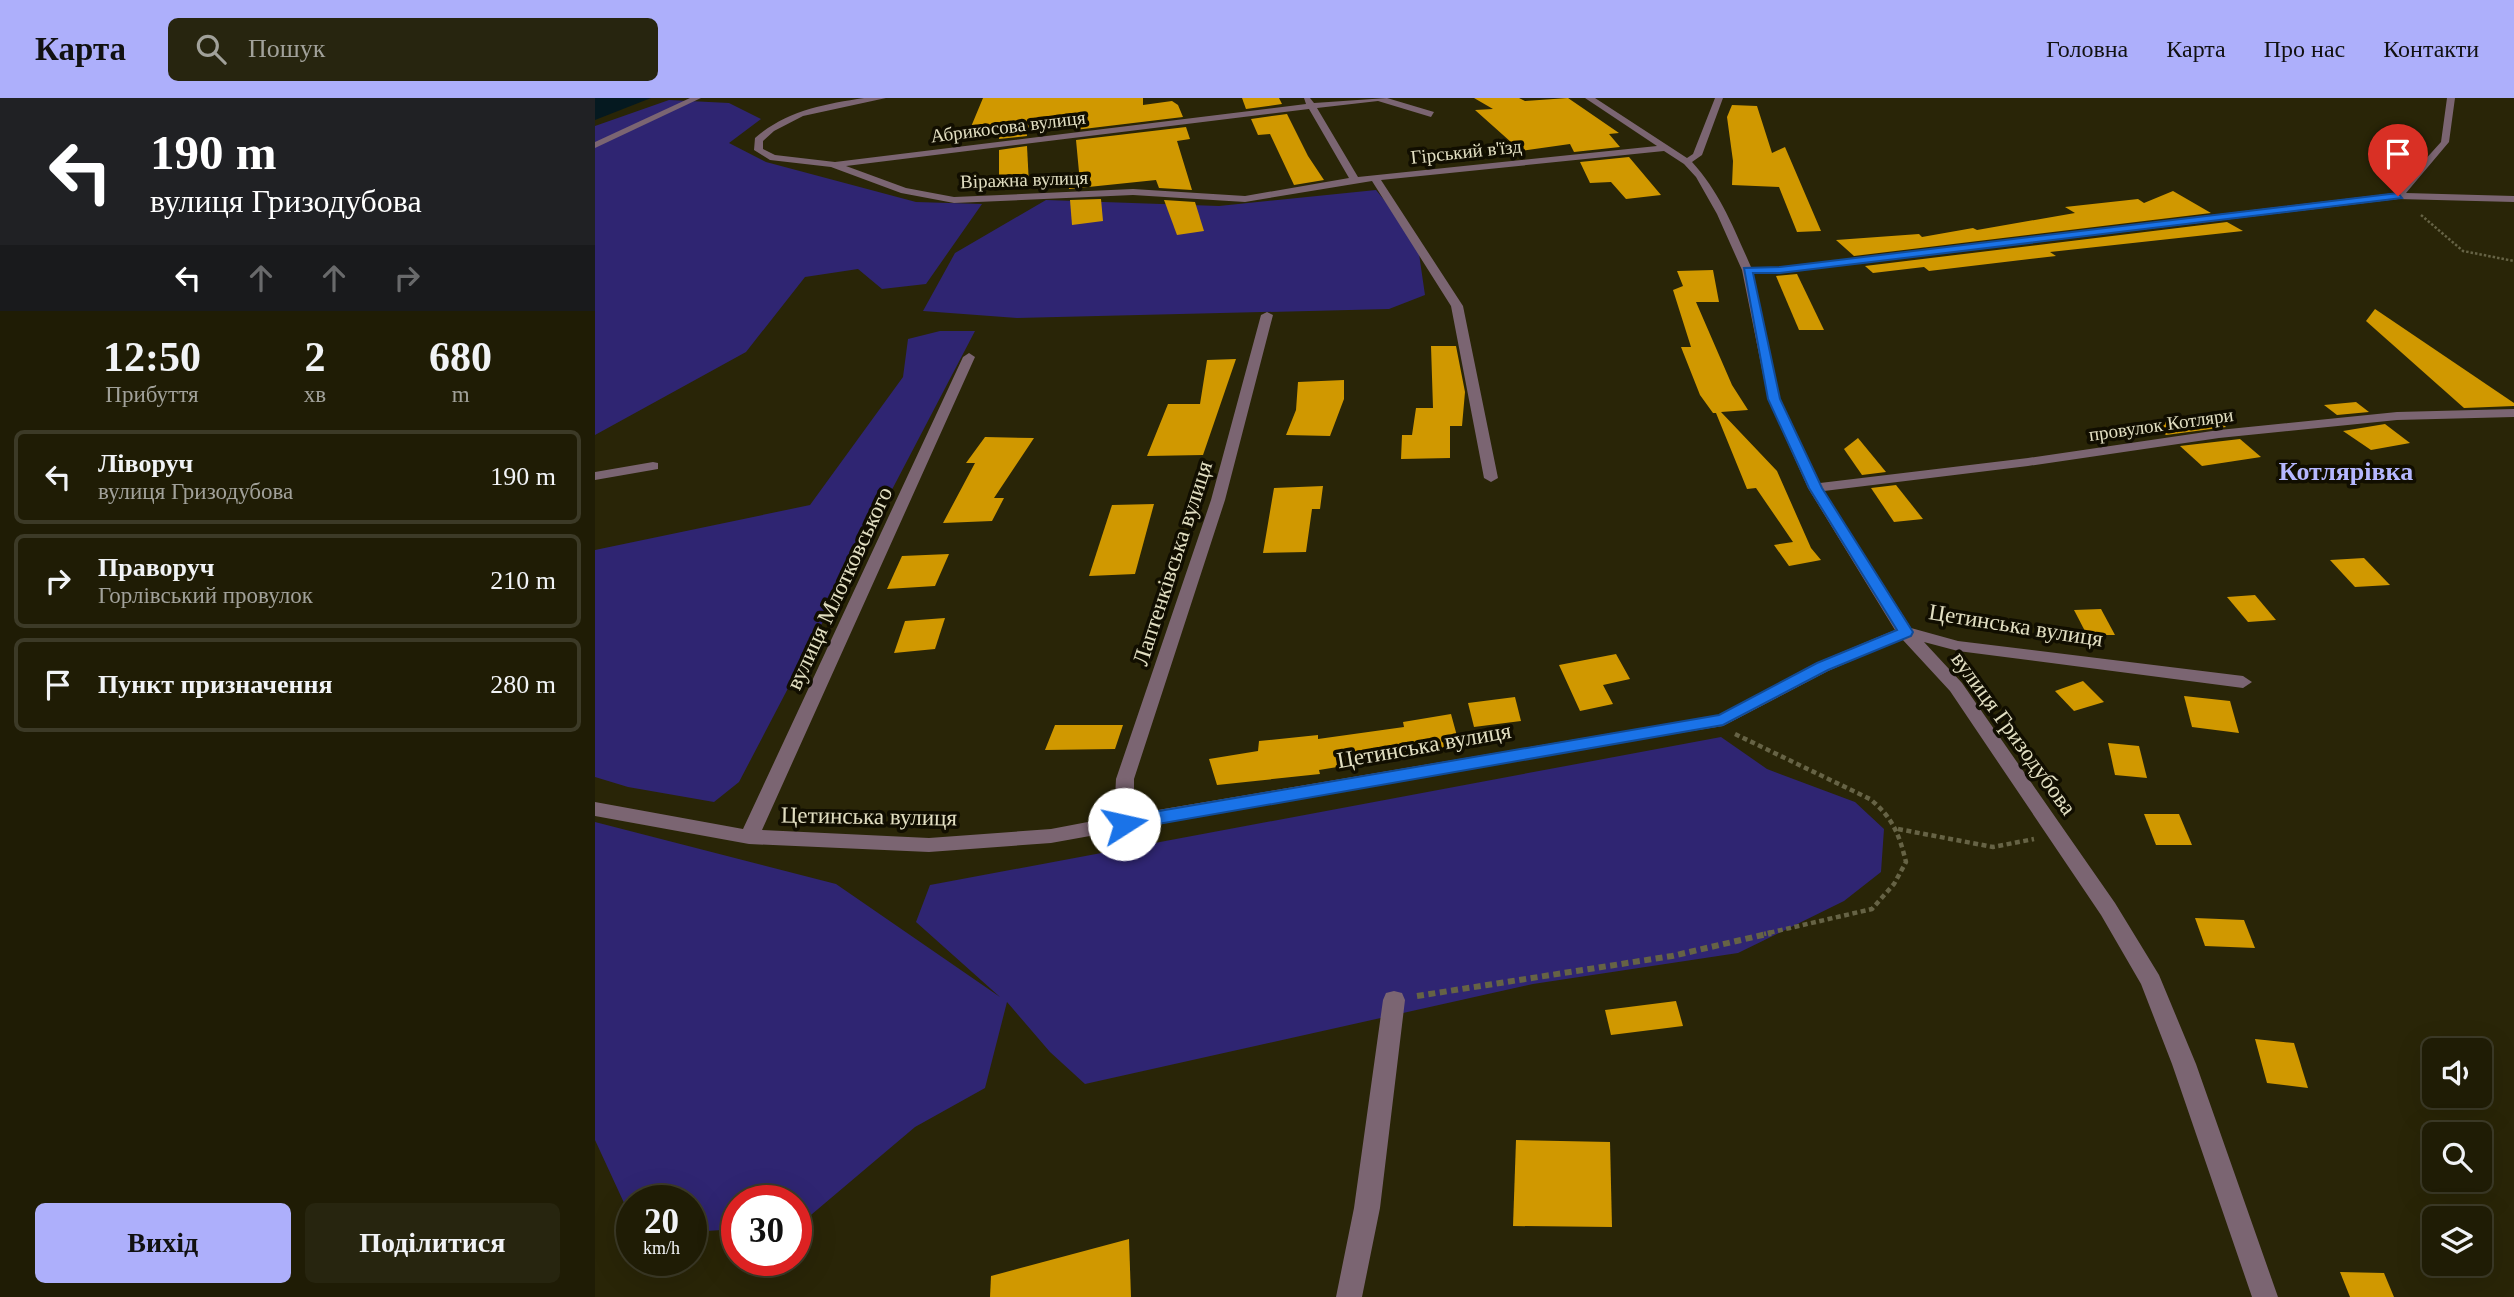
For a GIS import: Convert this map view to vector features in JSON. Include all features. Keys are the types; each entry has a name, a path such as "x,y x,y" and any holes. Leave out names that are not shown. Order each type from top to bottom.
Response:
{"street":[{"path":"595,145 697,98"},
{"name":"Віражна вулиця","path":"882,98 818,109 790,118 769,129 758,140 759,150 773,158 833,164 904,191 954,200 1133,192 1245,199 1355,180"},
{"path":"1306,98 1355,180"},
{"name":"Гірський в'їзд","path":"1312,107 1378,98 1431,114"},
{"path":"1588,98 1687,162 1697,155 1719,98"},
{"path":"2398,196 2445,142 2451,98"},
{"name":"Абрикосова вулиця","path":"833,164 1312,107"},
{"name":"Гірський в'їзд","path":"1355,180 1664,148"},
{"name":"вулиця Гризодубова","path":"1687,162 1700,176 1722,214 1747,270 1774,399 1815,488 1905,632 1956,687 2064,844 2151,981 2184,1064 2265,1297"},
{"path":"1375,178 1457,306 1491,478"},
{"path":"1747,270 1780,270 2398,196 2514,200"},
{"name":"Лаптенківська вулиця","path":"1124,824 1125,779 1218,500 1267,315"},
{"name":"вулиця Млотковського","path":"749,837 969,357"},
{"name":"провулок Котляри","path":"1815,488 2028,463 2219,434 2397,416 2514,414"},
{"path":"595,476 653,466"},
{"name":"Цетинська вулиця","path":"595,809 749,837 929,845 1051,836 1723,720 1822,667 1905,632 1958,646 2243,682"},
{"path":"1349,1297 1367,1208 1394,1000"}],"path":[{"path":"2398,196 2463,251 2514,261"},
{"path":"1394,1000 1672,956 1872,909 1894,884 1906,862 1897,829 1882,808 1834,779 1747,742 1734,734 1723,720"},
{"path":"1897,829 1993,847 2041,838 2064,844"}],"shaded area":[{"path":"669,100 729,103 761,119 729,143 766,162 916,202 982,204 926,284 882,289 858,269 805,277 746,352 595,435 595,126"},
{"path":"1376,190 1417,240 1425,295 1389,309 1017,318 923,311 955,253 1046,200 1219,206"},
{"path":"940,331 975,331 739,782 714,802 628,787 595,777 595,550 810,505 903,377 908,339"},
{"path":"1721,737 1767,769 1855,802 1884,829 1881,872 1844,901 1738,953 1533,984 1085,1084 1050,1052 1007,1002 985,1088 915,1127 812,1214 812,1185 721,1185 721,1230 707,1231 707,1185 616,1186 595,1140 595,822 836,884 1000,997 916,922 930,885"}],"water":[{"path":"595,98 651,98 595,120"}],"building":[{"path":"983,98 1143,98 1143,105 1172,101 1178,105 1183,117 1075,130 1074,123 1026,128 1027,136 999,139 999,132 968,134"},
{"path":"1242,98 1279,98 1282,104 1246,109"},
{"path":"1474,98 1519,98 1525,101 1568,98 1619,133 1609,134 1620,147 1574,152 1570,144 1521,151 1475,110 1493,109"},
{"path":"1732,105 1757,106 1772,153 1785,147 1821,231 1797,232 1779,187 1732,185 1733,161 1727,117"},
{"path":"1287,114 1308,156 1324,180 1294,185 1270,134 1258,135 1251,119"},
{"path":"1186,127 1190,139 1177,141 1192,190 1159,188 1156,180 1069,189 1068,173 1079,172 1076,140"},
{"path":"1027,146 1029,185 999,189 999,150"},
{"path":"1629,157 1661,195 1626,199 1611,182 1590,183 1580,162"},
{"path":"2173,191 2211,213 1854,256 1836,240 1919,234 1922,237 1973,228 1977,230 2075,213 2065,207 2138,199 2144,203"},
{"path":"1101,199 1103,221 1072,225 1070,200"},
{"path":"1164,200 1195,202 1204,231 1177,235"},
{"path":"2227,222 2243,231 2050,252 2056,256 1929,271 1924,267 1873,273 1865,266"},
{"path":"1713,270 1719,302 1696,302 1732,385 1748,410 1721,412 1777,471 1811,548 1821,560 1789,566 1774,545 1793,542 1756,488 1747,489 1716,413 1713,413 1700,395 1681,347 1691,347 1673,290 1683,286 1677,271"},
{"path":"1797,274 1824,330 1799,330 1776,276"},
{"path":"2375,309 2514,403 2514,406 2464,408 2366,321"},
{"path":"1431,346 1456,346 1465,392 1462,426 1450,426 1450,458 1401,459 1402,435 1412,435 1416,408 1433,408"},
{"path":"1236,359 1203,455 1147,456 1168,404 1200,404 1207,360"},
{"path":"1344,380 1344,399 1330,436 1286,435 1296,410 1298,382"},
{"path":"2356,402 2369,412 2337,415 2324,405"},
{"path":"2214,415 2226,427 2166,435 2153,424"},
{"path":"2385,424 2410,443 2371,450 2343,431"},
{"path":"985,437 1034,438 994,498 1004,498 992,521 943,523 975,463 966,463"},
{"path":"1858,438 1886,472 1862,475 1844,449"},
{"path":"2240,439 2261,457 2202,466 2180,446"},
{"path":"1896,485 1923,519 1894,522 1871,488"},
{"path":"1323,486 1320,509 1312,509 1306,552 1263,553 1274,488"},
{"path":"1154,504 1135,574 1089,576 1112,505"},
{"path":"949,554 935,586 887,589 902,556"},
{"path":"2364,558 2390,585 2355,587 2330,560"},
{"path":"2255,595 2276,620 2248,622 2227,597"},
{"path":"2101,609 2115,635 2087,635 2074,610"},
{"path":"945,618 935,649 894,653 905,621"},
{"path":"1616,654 1630,679 1603,685 1613,704 1580,711 1559,665"},
{"path":"2083,681 2104,702 2074,711 2055,691"},
{"path":"2184,696 2230,701 2239,733 2192,727"},
{"path":"1515,697 1521,721 1474,727 1468,703"},
{"path":"1451,714 1460,747 1319,770 1320,774 1217,785 1209,759 1258,751 1259,741 1318,735 1318,739 1404,727 1403,722"},
{"path":"1055,725 1123,725 1115,749 1045,750"},
{"path":"2108,743 2139,746 2147,778 2115,775"},
{"path":"2144,814 2179,814 2192,845 2156,845"},
{"path":"2195,918 2244,920 2255,948 2205,946"},
{"path":"1676,1001 1683,1026 1611,1035 1605,1010"},
{"path":"2255,1039 2294,1043 2308,1088 2267,1083"},
{"path":"1516,1140 1610,1142 1612,1227 1513,1226"},
{"path":"1129,1239 1131,1297 990,1297 991,1276"},
{"path":"2340,1272 2384,1273 2394,1297 2350,1297"}],"district":[{"name":"Котлярівка","path":"2346,471"}],"route":[{"path":"1124,824 1547,748 1723,720 1822,667 1905,632 1815,488 1774,399 1747,270 1780,270 2398,196"}]}
